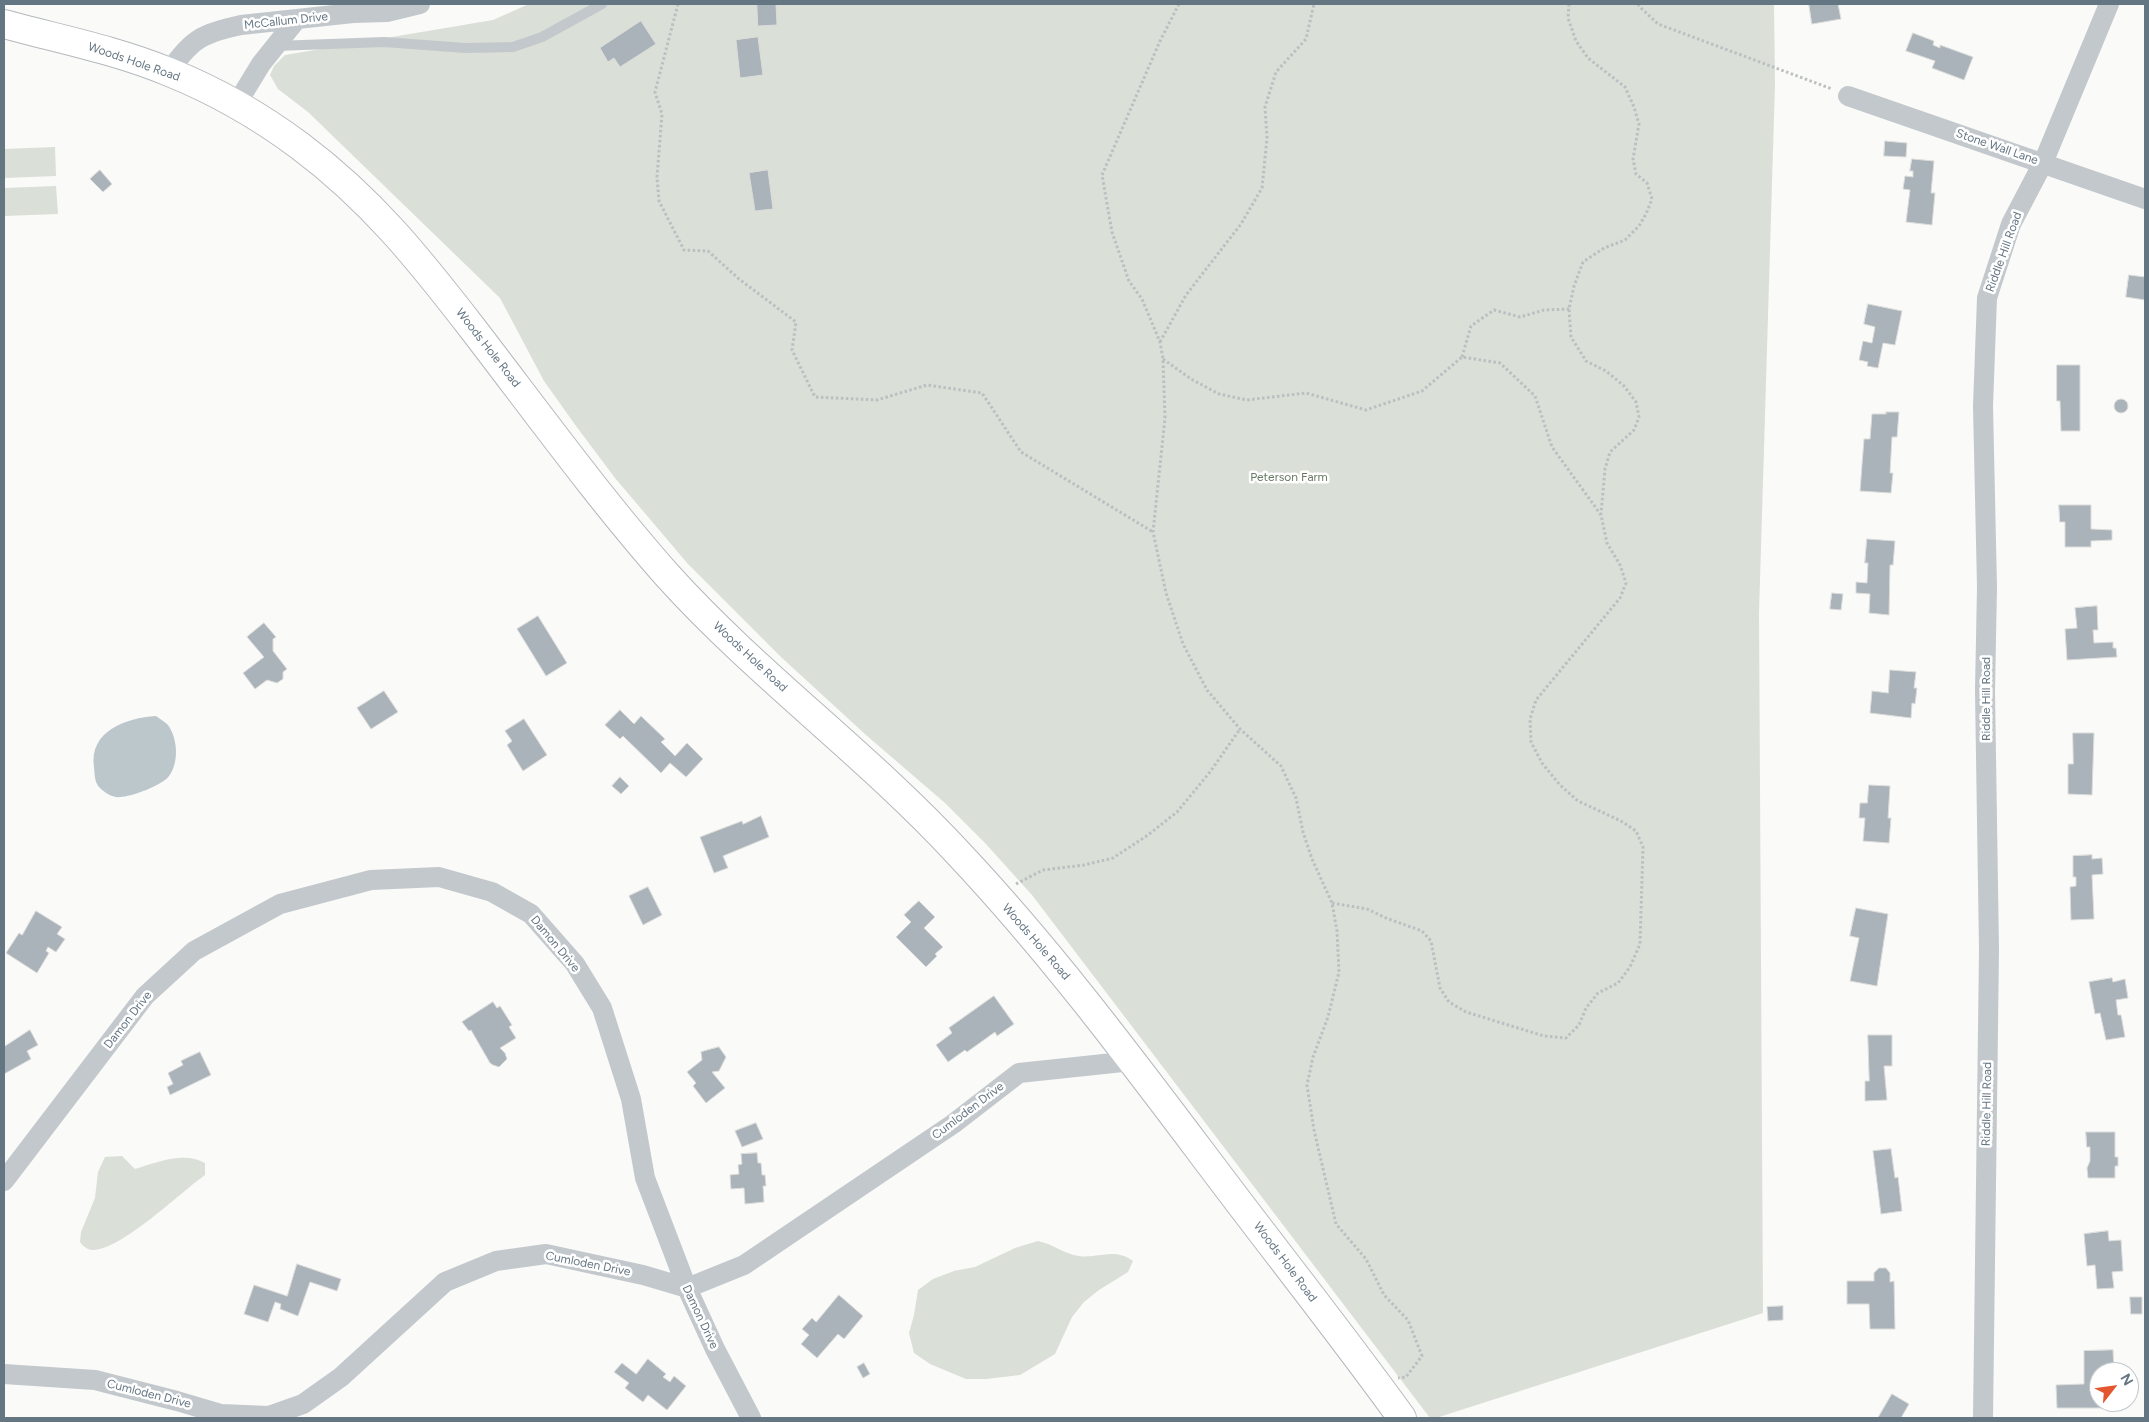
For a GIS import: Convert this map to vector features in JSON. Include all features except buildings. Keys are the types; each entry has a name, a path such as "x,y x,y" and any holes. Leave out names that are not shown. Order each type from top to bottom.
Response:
{"highway":[{"name":"Woods Hole Road","path":"4,24 109,52 169,72 236,105 302,147 342,178 382,217 444,292 597,490 667,574 721,632 892,785 958,853 1076,988 1402,1418"}],"street":[{"name":"McCallum Drive","path":"169,72 181,53 203,36 241,25 387,12 420,4"},
{"name":"Riddle Hill Road","path":"1983,1418 1989,950 1986,690 1987,587 1983,406 1987,298 2011,224 2043,163 2109,4"},
{"name":"McCallum Drive","path":"236,105 275,46 297,19"},
{"name":"Stone Wall Lane","path":"1848,96 2145,199"},
{"name":"Damon Drive","path":"4,1181 145,996 194,950 280,904 372,880 440,877 492,892 531,914 575,964 602,1008 631,1099 644,1178 687,1288 715,1349 751,1418"},
{"name":"Cumloden Drive","path":"4,1374 95,1380 221,1414 269,1416 303,1404 341,1377 445,1282 496,1261 546,1254 643,1275 687,1288 744,1265 954,1124 1019,1073 1132,1061"}],"lane":[{"path":"275,46 384,42 465,48 513,47 542,37 602,4"}],"path":[{"path":"678,4 655,92 662,114 657,177 659,201 684,250 708,251 739,279 796,322 792,350 815,397 877,400 927,385 982,393 1021,452 1153,532"},
{"path":"1178,4 1102,175 1112,232 1129,281 1142,299 1160,342 1163,359 1165,418 1153,532 1166,593 1183,644 1207,690 1240,729 1281,766 1296,798 1303,832 1312,859 1332,903 1337,931 1339,972 1328,1017 1313,1057 1306,1084 1314,1130 1336,1224 1366,1259 1384,1295 1408,1320 1422,1356 1406,1377 1388,1379 1382,1390"},
{"path":"1160,342 1186,295 1241,224 1262,188 1267,138 1265,107 1276,72 1306,39 1314,4"},
{"path":"1332,903 1367,908 1386,918 1422,931 1431,941 1440,988 1449,1002 1466,1012 1488,1020 1544,1036 1566,1038 1579,1026 1586,1008 1598,993 1618,983 1630,967 1640,944 1643,847 1636,831 1622,821 1578,801 1560,785 1542,763 1531,742 1530,719 1536,700 1620,598 1626,583 1620,565 1607,543 1600,515 1605,469 1610,452 1634,430 1639,417 1636,402 1624,386 1606,372 1586,361 1571,337 1568,308 1583,262 1604,248 1625,240 1639,226 1652,199 1647,183 1636,174 1633,158 1639,124 1634,107 1625,87 1588,58 1576,41 1568,18 1569,4"},
{"path":"1638,4 1658,24 1848,96"},
{"path":"1163,359 1191,379 1219,394 1247,400 1306,393 1366,410 1422,391 1462,357 1471,326 1494,310 1520,317 1544,310 1568,308"},
{"path":"1462,357 1500,363 1535,396 1552,447 1600,515"},
{"path":"996,895 1043,870 1084,866 1113,858 1148,835 1176,812 1210,772 1240,729"}],"green space":[{"name":"Peterson Farm","path":"529,4 1774,4 1775,84 1759,613 1763,1313 1436,1418 1430,1418 1032,895 985,843 945,803 866,735 781,657 688,564 615,478 544,381 500,298 308,112 278,89 270,75 274,66 285,55 493,20"},
{"path":"55,147 56,176 4,178 4,149"},
{"path":"56,186 58,214 4,216 4,188"},
{"path":"122,1156 135,1169 171,1159 189,1158 205,1163 205,1175 119,1241 105,1247 89,1249 80,1242 81,1232 95,1198 98,1172 105,1157"},
{"path":"1038,1241 1074,1255 1086,1257 1112,1254 1126,1257 1133,1261 1128,1272 1084,1302 1072,1317 1055,1354 1020,1375 966,1379 930,1364 914,1353 909,1333 918,1290 933,1279 954,1271 975,1267 1015,1248"}],"shaded area":[{"path":"156,716 168,725 174,737 176,758 169,776 154,787 131,795 117,797 102,790 95,778 94,755 97,744 112,729 122,724 145,717"}]}
